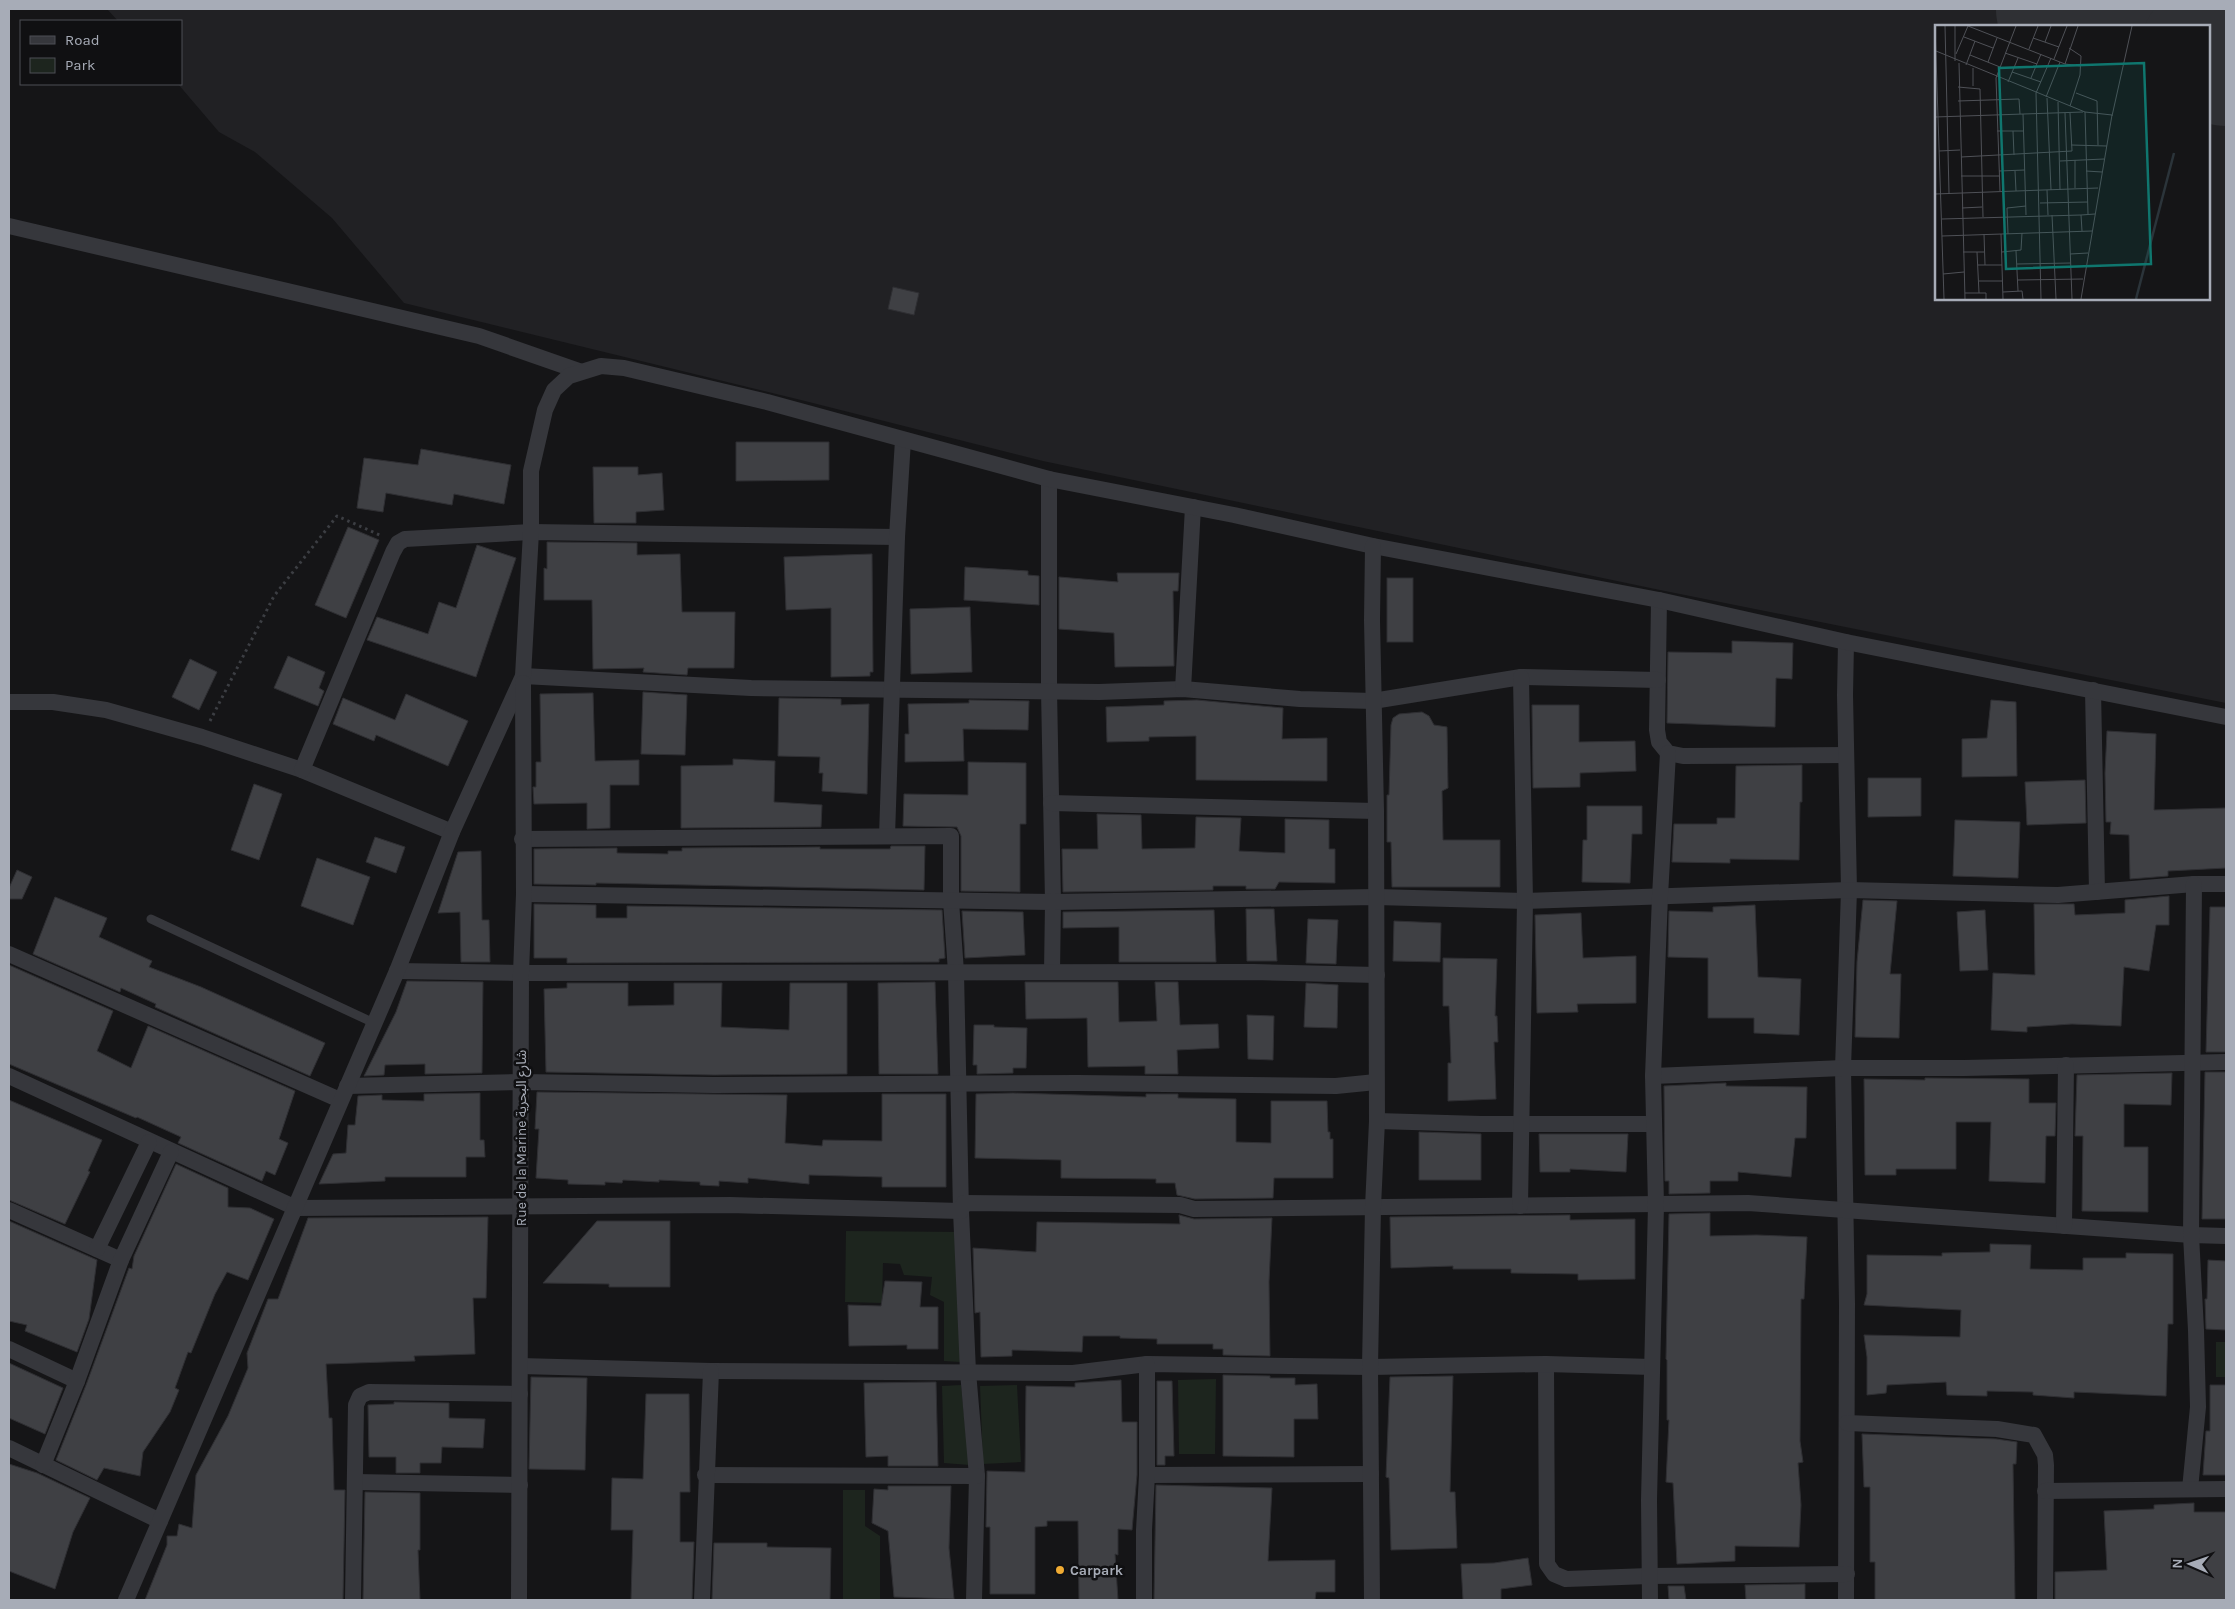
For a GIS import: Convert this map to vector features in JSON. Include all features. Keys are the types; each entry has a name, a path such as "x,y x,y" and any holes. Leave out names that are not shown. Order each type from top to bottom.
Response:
{"street":[{"path":"9,226 479,336 580,371 601,366 624,368 767,402 1049,479 1193,507 1374,546 1658,600 1846,642 2226,717"},
{"name":"Rue de la Marine شارع البحرية","path":"519,1600 521,973 524,894 522,839 523,676 531,532 530,471 545,410 554,390 570,376 580,371"},
{"path":"887,836 897,537 903,440"},
{"path":"1049,479 1052,972"},
{"path":"1183,689 1193,507"},
{"path":"302,770 398,543 412,537 531,532 897,537"},
{"path":"1372,1600 1370,1367 1373,1207 1377,1121 1374,546"},
{"path":"1658,600 1657,730 1659,742 1668,753 1683,756 1715,757 1846,755"},
{"path":"1846,642 1849,890 1843,1068 1846,1210 1846,1600"},
{"path":"126,1600 397,971 452,832 523,676 751,688 1099,692 1183,689 1300,699 1374,701 1521,677 1658,680"},
{"path":"1520,1206 1525,901 1521,677"},
{"path":"2093,690 2097,892"},
{"path":"9,702 53,702 106,710 202,737 302,770 452,832"},
{"path":"1650,1600 1652,1367 1656,1205 1654,1076 1660,896 1668,753"},
{"path":"1051,803 1376,810"},
{"path":"522,839 951,836 951,900 956,972 960,1210 968,1372 977,1476 974,1600"},
{"path":"2190,1489 2198,1407 2191,1235 2194,884"},
{"path":"524,894 1053,902 1376,897 1525,901 1849,890 2058,896 2194,884 2226,884"},
{"path":"9,954 343,1093 521,1082 714,1085 957,1083 1336,1086 1376,1082"},
{"path":"397,971 521,973 1254,972 1377,975"},
{"path":"1654,1076 1843,1068 2226,1062"},
{"path":"2064,1226 2066,1065"},
{"path":"9,1076 296,1208 730,1205 960,1210"},
{"path":"1377,1121 1654,1124"},
{"path":"97,1249 149,1142"},
{"path":"43,1465 77,1381 121,1260 171,1152"},
{"path":"960,1210 964,1203 1180,1205 1194,1208 1748,1203 2226,1236"},
{"path":"9,1210 121,1260"},
{"path":"9,1349 77,1381"},
{"path":"520,1366 711,1371 1073,1374 1147,1364 1370,1367 1546,1364 1652,1367"},
{"path":"1144,1600 1147,1364"},
{"path":"1546,1364 1547,1564 1554,1574 1566,1579 1649,1576 1847,1574"},
{"path":"702,1600 705,1475 711,1371"},
{"path":"353,1600 356,1404 360,1396 369,1392 520,1394"},
{"path":"1846,1423 1997,1429 2034,1435 2044,1455 2044,1600"},
{"path":"9,1448 160,1521"},
{"path":"1147,1475 1371,1474"},
{"path":"705,1475 977,1476"},
{"path":"355,1482 520,1485"},
{"path":"2045,1491 2226,1488"}],"lane":[{"path":"151,919 374,1023"}],"path":[{"path":"202,737 274,596 337,516 398,543"}],"shaded area":[{"path":"107,9 2226,9 2226,703 1660,590 1043,461 404,303 332,218 255,152 219,132 179,85 182,85 182,20 117,20"}],"green space":[{"path":"846,1231 961,1232 960,1362 944,1361 944,1302 930,1295 932,1277 904,1275 900,1264 883,1263 882,1303 845,1302"},
{"path":"2216,1342 2226,1342 2226,1377 2216,1377"},
{"path":"1216,1379 1215,1454 1179,1454 1178,1380"},
{"path":"961,1385 969,1465 944,1463 942,1386"},
{"path":"1017,1385 1021,1462 983,1464 980,1386"},
{"path":"843,1490 865,1490 865,1526 880,1536 880,1600 843,1600"}],"building":[{"path":"893,287 919,293 914,315 888,309"},
{"path":"736,442 829,442 829,480 736,481"},
{"path":"421,449 511,465 504,504 454,494 452,505 386,493 383,512 357,508 364,458 418,465"},
{"path":"593,467 638,467 638,475 662,473 664,510 636,512 636,523 594,523"},
{"path":"348,527 379,540 346,618 315,605"},
{"path":"547,542 637,543 637,555 680,554 682,612 735,612 734,668 688,668 687,675 643,672 644,668 593,669 592,600 544,600 544,568 547,569"},
{"path":"477,545 516,558 476,677 367,640 377,617 428,634 439,602 456,608"},
{"path":"872,554 873,672 870,672 870,676 831,677 831,608 786,610 784,557"},
{"path":"965,567 1028,571 1028,575 1039,576 1039,605 964,600"},
{"path":"1117,573 1179,573 1178,591 1173,591 1174,666 1115,667 1114,633 1059,629 1059,577 1118,582"},
{"path":"1387,578 1413,578 1413,642 1387,642"},
{"path":"970,607 972,672 911,674 910,609"},
{"path":"1732,641 1793,643 1792,679 1776,678 1775,727 1667,723 1668,652 1732,653"},
{"path":"288,656 325,672 319,688 324,691 318,706 274,688"},
{"path":"190,659 217,672 199,710 172,697"},
{"path":"643,692 687,695 685,755 641,754"},
{"path":"593,693 595,761 639,760 639,785 610,785 610,828 587,829 587,803 534,804 533,787 536,787 536,762 541,762 540,694"},
{"path":"406,694 468,721 448,766 376,735 374,741 333,724 343,698 395,720"},
{"path":"779,698 841,699 841,705 869,704 867,794 822,791 823,773 819,773 820,757 778,756"},
{"path":"969,700 1029,701 1028,730 963,729 964,761 905,762 905,734 909,734 908,704 969,703"},
{"path":"1197,700 1283,708 1282,739 1327,738 1327,781 1196,780 1196,736 1149,737 1149,741 1107,742 1106,707 1164,705 1164,701"},
{"path":"1991,700 2016,702 2017,776 1962,777 1962,739 1987,738"},
{"path":"1532,705 1579,705 1579,742 1635,741 1636,771 1580,773 1580,787 1533,788"},
{"path":"1422,712 1429,716 1434,725 1447,727 1448,788 1442,791 1443,840 1500,840 1500,887 1392,887 1391,842 1387,842 1387,795 1389,795 1391,725 1393,718 1399,714"},
{"path":"2107,731 2156,734 2154,810 2226,808 2226,868 2168,871 2168,876 2130,879 2129,835 2110,834 2111,822 2106,822 2105,773"},
{"path":"733,759 775,761 774,802 822,805 821,827 681,828 681,766 733,765"},
{"path":"968,762 1026,763 1026,824 1020,824 1020,892 961,891 961,836 957,827 903,826 904,794 968,795"},
{"path":"1802,765 1799,860 1730,859 1730,863 1672,862 1674,824 1717,824 1717,818 1735,818 1736,766"},
{"path":"1868,778 1921,778 1921,816 1868,817"},
{"path":"2085,780 2086,823 2027,825 2025,782"},
{"path":"254,784 282,794 259,860 231,850"},
{"path":"1587,806 1642,806 1642,834 1632,834 1630,883 1582,882 1583,840 1587,840"},
{"path":"1097,814 1141,815 1142,849 1195,848 1196,817 1241,818 1239,851 1285,853 1285,819 1329,820 1329,849 1335,849 1335,883 1279,882 1275,889 1246,889 1246,886 1213,886 1213,890 1063,892 1062,849 1098,849"},
{"path":"1955,820 2020,822 2018,878 1953,876"},
{"path":"375,837 405,847 396,873 366,862"},
{"path":"891,846 925,846 924,890 596,883 596,885 534,884 534,849 617,848 617,853 668,854 668,851 682,851 682,848 820,847 820,849 890,849"},
{"path":"481,851 482,920 489,920 490,962 461,962 460,912 438,913 458,852"},
{"path":"317,858 370,877 353,925 301,906"},
{"path":"17,870 32,877 22,899 9,899 9,888"},
{"path":"2169,896 2169,925 2156,925 2149,971 2124,967 2121,1026 2072,1024 2027,1027 2027,1032 1991,1030 1993,973 2035,975 2034,904 2074,904 2075,915 2125,913 2125,900"},
{"path":"55,897 107,918 99,937 152,961 149,967 201,987 325,1043 310,1076 155,1007 156,1004 121,988 120,992 33,954"},
{"path":"1863,900 1897,901 1890,974 1901,974 1899,1038 1855,1037 1857,962"},
{"path":"534,904 596,905 596,918 627,918 627,906 942,910 945,958 939,959 939,962 567,963 567,958 534,958"},
{"path":"1755,905 1758,977 1801,979 1799,1035 1754,1033 1754,1018 1708,1018 1708,958 1668,957 1669,911 1713,912 1713,907"},
{"path":"2210,907 2226,907 2226,1052 2206,1052"},
{"path":"1246,909 1274,909 1277,961 1247,961"},
{"path":"1214,910 1216,962 1119,962 1119,927 1063,928 1063,912"},
{"path":"1985,910 1988,970 1960,971 1957,912"},
{"path":"962,911 1023,912 1025,955 965,958"},
{"path":"1581,913 1583,958 1636,956 1636,1003 1577,1004 1578,1012 1537,1013 1535,915"},
{"path":"1308,919 1338,920 1336,964 1306,963"},
{"path":"1394,921 1441,923 1440,962 1393,961"},
{"path":"1443,958 1497,959 1495,1016 1497,1016 1498,1042 1494,1042 1496,1099 1448,1101 1448,1063 1451,1063 1449,1006 1443,1006"},
{"path":"9,965 113,1011 97,1051 131,1068 148,1026 295,1091 279,1139 288,1143 275,1175 266,1171 262,1181 178,1143 181,1137 9,1064"},
{"path":"407,981 483,982 482,1073 425,1074 425,1064 385,1065 384,1075 364,1076 396,1012"},
{"path":"935,982 938,1074 879,1074 878,983"},
{"path":"1025,982 1118,982 1119,1022 1157,1021 1155,982 1178,982 1180,1025 1218,1024 1219,1048 1177,1050 1178,1074 1145,1074 1145,1066 1088,1067 1087,1018 1026,1019"},
{"path":"567,983 628,983 628,1006 674,1005 674,983 722,983 721,1027 789,1030 790,983 847,983 847,1074 714,1075 546,1072 544,989 567,988"},
{"path":"1306,983 1338,985 1337,1028 1304,1027"},
{"path":"1247,1015 1274,1016 1273,1060 1248,1059"},
{"path":"974,1025 1027,1028 1026,1068 1013,1068 1013,1073 977,1074 977,1065 973,1065"},
{"path":"2205,1072 2226,1072 2226,1219 2202,1219"},
{"path":"2172,1073 2171,1105 2124,1104 2124,1147 2148,1147 2148,1212 2082,1211 2083,1136 2075,1136 2077,1075"},
{"path":"1925,1078 2029,1079 2029,1103 2056,1103 2055,1136 2046,1136 2045,1183 1989,1181 1991,1122 1956,1122 1956,1169 1896,1169 1896,1175 1865,1175 1864,1079 1925,1080"},
{"path":"1726,1083 1726,1086 1807,1087 1806,1138 1795,1138 1791,1177 1738,1172 1738,1181 1710,1181 1710,1193 1669,1194 1669,1181 1665,1181 1664,1086"},
{"path":"537,1092 787,1095 785,1143 822,1146 823,1140 882,1141 882,1094 946,1094 946,1187 882,1187 882,1177 809,1175 809,1184 748,1178 748,1183 719,1181 719,1186 700,1185 700,1182 659,1180 659,1182 623,1180 622,1183 605,1182 605,1185 568,1184 568,1180 536,1178 539,1129 535,1129"},
{"path":"480,1093 480,1140 484,1140 485,1157 466,1157 466,1177 385,1177 385,1181 319,1184 333,1154 346,1153 348,1125 355,1125 358,1096 382,1095 382,1100 424,1101 424,1094"},
{"path":"1013,1093 1146,1097 1146,1094 1178,1094 1178,1098 1236,1099 1236,1142 1271,1143 1271,1101 1327,1101 1328,1132 1330,1132 1330,1139 1333,1139 1333,1178 1274,1178 1273,1198 1195,1199 1177,1195 1175,1183 1156,1183 1156,1179 1061,1178 1061,1160 975,1158 976,1094"},
{"path":"9,1100 102,1140 88,1171 90,1172 65,1224 9,1200"},
{"path":"1419,1132 1481,1134 1481,1180 1419,1180"},
{"path":"1539,1134 1628,1134 1626,1172 1570,1169 1570,1172 1540,1172"},
{"path":"176,1164 228,1188 228,1207 250,1208 274,1219 248,1280 227,1272 215,1294 191,1353 188,1352 175,1388 179,1390 170,1412 143,1452 140,1476 104,1468 97,1480 56,1460 129,1268 132,1269 134,1256"},
{"path":"1710,1213 1710,1236 1807,1237 1804,1299 1801,1299 1800,1441 1803,1462 1798,1463 1801,1505 1799,1547 1735,1546 1735,1561 1677,1564 1673,1483 1666,1482 1669,1420 1667,1420 1666,1359 1669,1214"},
{"path":"1179,1215 1194,1219 1272,1218 1269,1282 1270,1356 1223,1355 1223,1349 1213,1349 1213,1344 1157,1344 1157,1339 1083,1336 1082,1352 1012,1350 1012,1356 981,1357 980,1312 975,1313 973,1248 1036,1252 1037,1222 1180,1224"},
{"path":"1570,1215 1570,1220 1635,1219 1635,1279 1578,1280 1578,1274 1511,1273 1511,1269 1453,1269 1453,1266 1391,1268 1390,1217"},
{"path":"488,1217 486,1298 473,1298 475,1354 414,1356 415,1361 326,1364 329,1418 332,1418 334,1490 345,1490 343,1600 145,1600 167,1545 167,1536 177,1536 179,1524 192,1528 196,1475 228,1416 248,1368 247,1353 268,1299 278,1299 308,1218"},
{"path":"9,1221 97,1260 89,1319 77,1352 25,1331 27,1325 9,1321"},
{"path":"597,1221 670,1221 670,1287 609,1287 609,1284 543,1283"},
{"path":"1990,1244 2031,1245 2030,1269 2083,1270 2083,1258 2126,1258 2126,1253 2173,1254 2173,1324 2168,1324 2166,1396 2074,1392 2074,1398 2033,1395 2033,1392 1987,1391 1987,1396 1947,1395 1946,1382 1887,1385 1886,1393 1867,1395 1867,1357 1864,1335 1960,1337 1961,1310 1864,1305 1867,1294 1867,1255 1942,1256 1942,1253 1990,1252"},
{"path":"2208,1260 2226,1261 2226,1330 2206,1329 2205,1299 2207,1299"},
{"path":"885,1281 922,1282 920,1307 938,1307 938,1349 907,1349 907,1345 849,1346 848,1305 881,1306"},
{"path":"9,1363 63,1388 45,1434 9,1418"},
{"path":"1223,1375 1295,1378 1295,1385 1317,1384 1318,1419 1294,1419 1294,1457 1223,1456"},
{"path":"1453,1376 1450,1492 1455,1492 1457,1548 1391,1550 1389,1478 1386,1477 1390,1377"},
{"path":"531,1377 587,1378 585,1470 529,1469"},
{"path":"1121,1380 1122,1422 1137,1422 1137,1475 1132,1530 1118,1529 1118,1555 1115,1554 1118,1600 1079,1600 1078,1521 1047,1521 1047,1526 1035,1527 1035,1594 990,1594 990,1527 986,1527 987,1471 1025,1472 1026,1386 1075,1387 1075,1383"},
{"path":"1157,1381 1172,1381 1174,1456 1165,1456 1165,1465 1157,1465"},
{"path":"936,1382 938,1466 888,1466 888,1456 866,1457 864,1383"},
{"path":"2210,1385 2226,1385 2226,1475 2203,1475 2206,1431 2210,1431"},
{"path":"646,1394 689,1394 690,1492 680,1492 680,1542 694,1542 692,1600 631,1600 633,1530 611,1530 612,1478 643,1479"},
{"path":"394,1402 449,1403 449,1418 485,1419 483,1448 442,1447 441,1463 420,1463 420,1473 396,1473 396,1457 369,1457 368,1405 394,1404"},
{"path":"1862,1434 1996,1439 2017,1442 2016,1464 2013,1464 2015,1600 1875,1600 1875,1562 1870,1562 1870,1487 1864,1487"},
{"path":"9,1464 37,1473 90,1498 73,1532 55,1589 9,1571"},
{"path":"1156,1485 1272,1488 1268,1561 1335,1560 1335,1592 1316,1592 1315,1600 1154,1600"},
{"path":"888,1486 951,1486 949,1548 954,1599 894,1597 888,1531 872,1523 874,1489 888,1490"},
{"path":"365,1492 420,1493 420,1550 418,1550 420,1600 363,1600"},
{"path":"2194,1503 2194,1512 2226,1512 2226,1600 2055,1600 2055,1572 2107,1570 2104,1511 2154,1509 2154,1505"},
{"path":"714,1543 767,1543 767,1547 831,1548 830,1600 712,1600"},
{"path":"1528,1558 1532,1585 1501,1589 1501,1600 1463,1600 1461,1564 1494,1563"},
{"path":"1805,1584 1805,1600 1746,1600 1745,1585"},
{"path":"1668,1586 1684,1586 1686,1600 1669,1600"}],"runway":[{"path":"2065,9 2121,25"},
{"path":"2210,51 2226,57"}],"place":[{"name":"Carpark","path":"1060,1570"}]}
